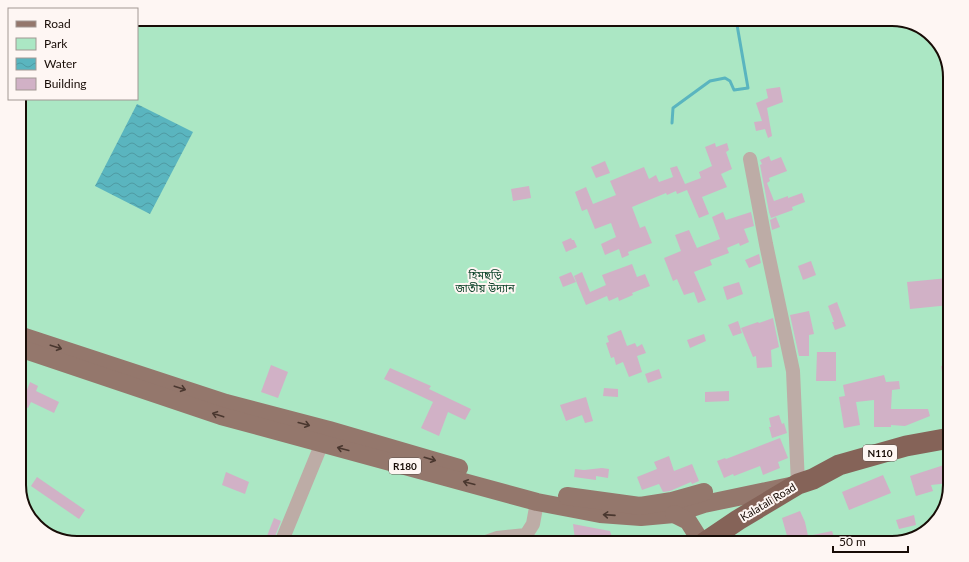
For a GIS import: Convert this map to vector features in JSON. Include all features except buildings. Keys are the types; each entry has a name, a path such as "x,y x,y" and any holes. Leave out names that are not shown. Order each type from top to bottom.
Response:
{"highway":[{"name":"N110","path":"806,481 839,465 906,446 943,439"},
{"name":"N110","path":"806,481 845,477 908,458 943,452"},
{"name":"Kalatali Road","path":"714,536 738,520 806,481"}],"main road":[{"name":"R180","path":"26,337 226,403 538,491 640,506 672,501 700,493 782,479 806,481"},
{"name":"R180","path":"26,350 221,416 537,502 600,514 641,517 674,514 704,504 806,481"},
{"path":"674,514 688,521 698,536"}],"street":[{"path":"750,159 766,244 793,371 806,481"},
{"path":"284,536 322,443"},
{"path":"512,536 526,534 533,524 537,502"}],"green space":[{"name":"হিমছড়ি জাতীয় উদ্যান","path":"138,26 899,26 918,33 928,41 939,57 943,74 943,492 939,505 932,516 918,529 912,532 899,536 70,536 57,532 43,523 31,508 27,495 26,100 138,100"}],"water":[{"path":"137,104 193,132 150,214 95,186"}],"waterway":[{"path":"672,123 673,108 710,81 725,78 730,81 734,90 748,88 737,26"}]}
